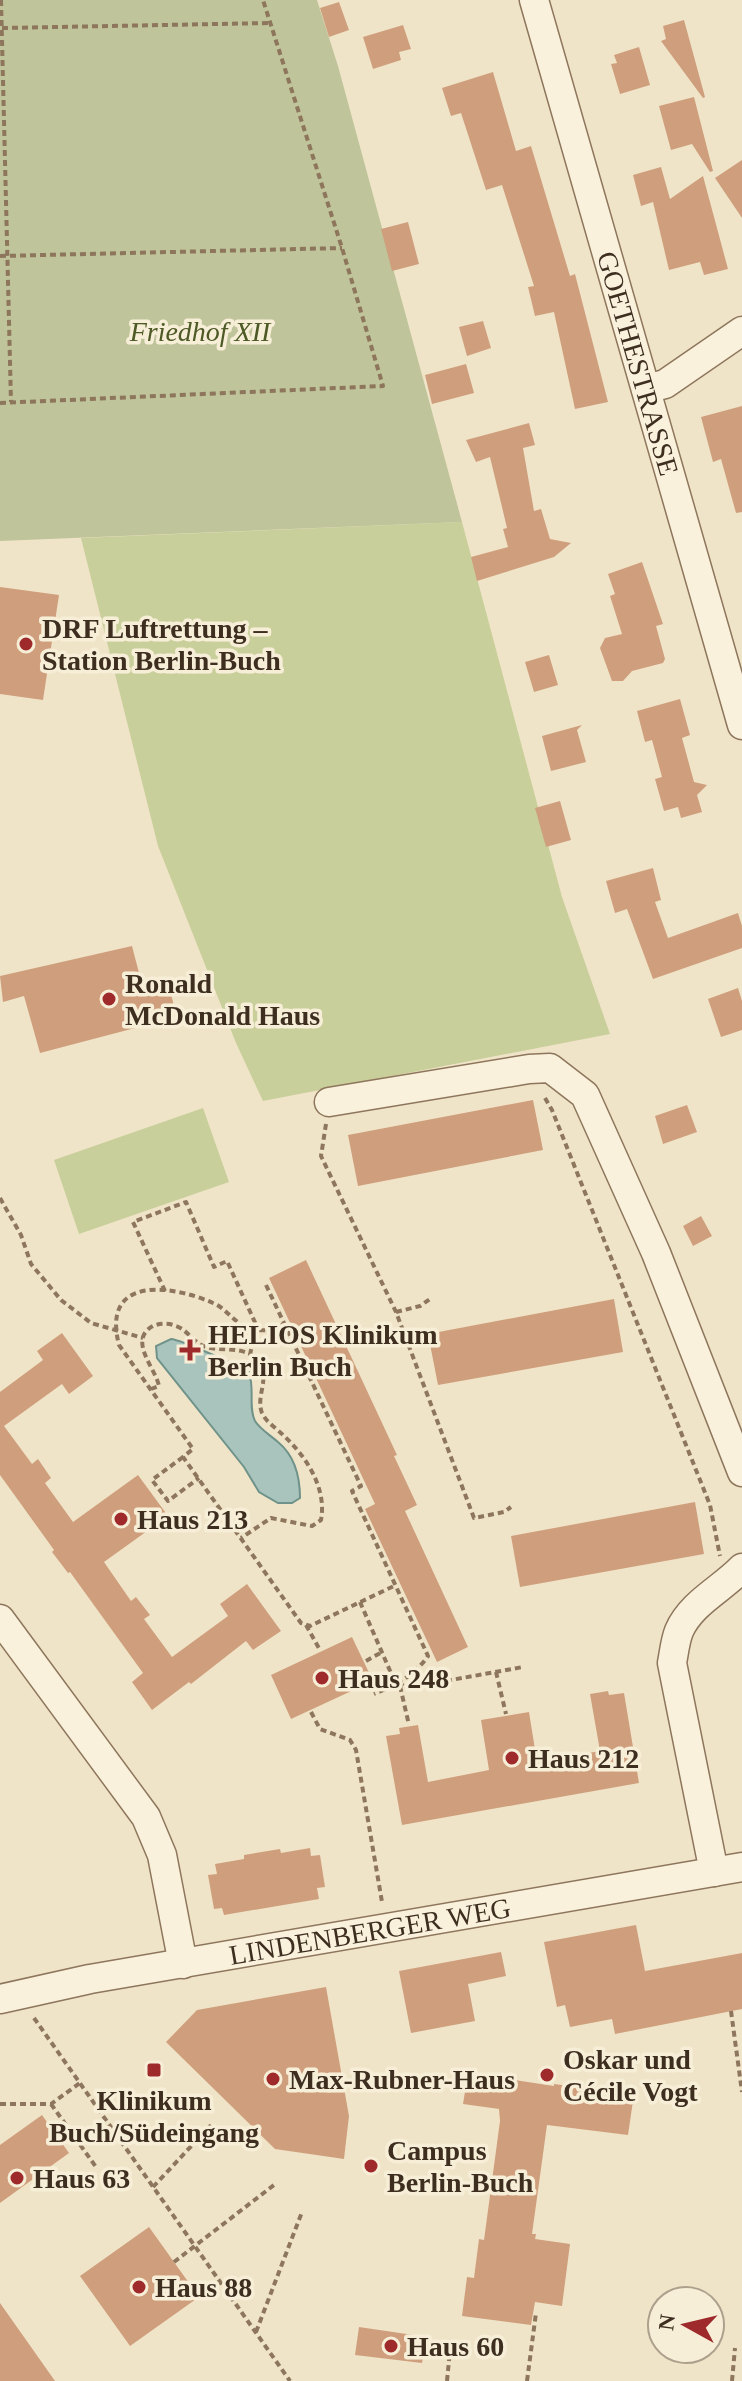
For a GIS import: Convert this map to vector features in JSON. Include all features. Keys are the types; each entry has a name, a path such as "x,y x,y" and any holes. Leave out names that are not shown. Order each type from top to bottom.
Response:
{"street":[{"name":"GOETHESTRASSE","path":"534,0 742,725"},
{"path":"646,389 665,384 742,331"},
{"path":"329,1102 550,1068 585,1095 656,1253 742,1472"},
{"path":"728,1869 672,1663 678,1632 695,1607 732,1568"},
{"path":"0,1619 146,1817 162,1855 183,1964"},
{"name":"LINDENBERGER WEG","path":"8,1996 728,1869"}],"path":[{"path":"1,0 3,256 11,402"},
{"path":"0,403 383,386 263,0"},
{"path":"1,28 270,22"},
{"path":"3,256 342,248"},
{"path":"540,1091 552,1110 710,1505 732,1568"},
{"path":"329,1102 321,1156 396,1312 474,1518 504,1512 511,1507"},
{"path":"0,1198 21,1235 31,1264 73,1311 91,1323 143,1338"},
{"path":"165,1291 133,1222 186,1202 214,1267 227,1261 256,1329 250,1355"},
{"path":"266,1285 361,1486 352,1491 428,1656 400,1683 374,1694"},
{"path":"199,1478 168,1501 152,1480 193,1449 119,1345 115,1316 124,1299 142,1289 165,1291 217,1304 241,1324 256,1329 277,1329 284,1324"},
{"path":"396,1312 420,1306 430,1299"},
{"path":"151,1389 159,1386 159,1380 144,1356 143,1338 155,1325 180,1327 201,1345 250,1355 258,1362 264,1372 265,1384 261,1399 262,1414 302,1458 322,1491 324,1506 321,1520 312,1526 271,1518 241,1538"},
{"path":"183,1457 301,1623 310,1626 396,1585"},
{"path":"360,1602 394,1680 407,1688 523,1667"},
{"path":"306,1625 320,1650"},
{"path":"366,1661 382,1652"},
{"path":"496,1672 506,1714"},
{"path":"400,1683 409,1725"},
{"path":"311,1712 320,1729 350,1740 356,1750 384,1911"},
{"path":"8,1996 80,2083 290,2381"},
{"path":"731,2011 742,2092"},
{"path":"0,2104 51,2104 80,2083"},
{"path":"51,2104 96,2167"},
{"path":"153,2187 211,2125"},
{"path":"174,2262 274,2185"},
{"path":"256,2332 302,2212"},
{"path":"527,2381 536,2313"},
{"path":"447,2381 451,2340"},
{"path":"732,2381 735,2348"}],"green space":[{"name":"Friedhof XII","path":"0,0 317,0 338,66 462,522 0,541"},
{"path":"462,522 562,897 610,1034 263,1101 236,1043 158,846 81,538"},
{"path":"203,1108 229,1182 79,1234 54,1160"}],"water":[{"path":"171,1339 249,1372 255,1421 289,1454 298,1475 300,1498 292,1503 278,1503 259,1492 244,1467 157,1358 156,1346"}],"building":[{"path":"339,2 349,30 329,37 320,8"},
{"path":"684,20 703,98 661,41 666,39 663,26"},
{"path":"403,25 411,49 399,52 401,60 373,69 363,37"},
{"path":"639,47 650,85 620,94 611,64 617,63 614,55"},
{"path":"493,72 516,151 531,146 570,276 575,274 608,402 575,409 554,312 535,316 528,287 534,286 502,185 486,190 461,113 451,116 442,88"},
{"path":"694,97 713,171 710,172 692,144 671,150 659,106"},
{"path":"742,160 742,218 715,178"},
{"path":"661,167 670,199 703,176 728,269 704,275 700,262 669,270 653,202 641,206 633,175"},
{"path":"408,222 419,264 392,271 381,229"},
{"path":"483,321 491,348 467,356 459,327"},
{"path":"466,364 474,393 432,404 425,375"},
{"path":"742,406 742,512 736,513 721,459 713,462 701,417"},
{"path":"529,423 535,445 523,448 534,511 541,509 550,539 571,543 554,557 477,581 471,557 508,547 503,529 507,528 490,457 476,462 466,440"},
{"path":"642,562 663,624 656,626 665,659 663,663 632,671 623,681 612,681 600,648 605,638 622,634 610,596 615,594 608,574"},
{"name":"DRF Luftrettung – Station Berlin-Buch","path":"0,587 59,595 43,700 0,694"},
{"path":"549,655 558,685 534,692 525,662"},
{"path":"680,699 690,735 682,738 694,782 707,785 697,795 702,812 681,818 678,807 664,811 655,779 662,777 652,740 645,742 637,711"},
{"path":"582,725 577,730 586,762 551,771 542,736"},
{"path":"560,801 571,840 546,847 535,808"},
{"path":"653,868 661,900 655,902 668,938 738,913 742,926 742,948 653,979 627,909 615,913 606,881"},
{"name":"Ronald McDonald Haus","path":"132,946 144,992 169,987 177,1017 40,1053 24,996 3,1002 0,976"},
{"path":"738,988 742,1001 742,1030 721,1037 708,999"},
{"path":"533,1100 543,1150 358,1186 348,1135"},
{"path":"687,1105 697,1132 663,1144 655,1116"},
{"path":"701,1216 712,1236 693,1246 683,1226"},
{"path":"306,1260 397,1455 394,1456 417,1505 405,1511 468,1647 437,1662 365,1509 375,1504 269,1278"},
{"path":"614,1299 623,1352 438,1385 428,1334"},
{"name":"Haus 213","path":"62,1333 93,1376 69,1394 62,1384 4,1426 32,1464 38,1459 51,1478 45,1483 73,1522 138,1475 168,1516 104,1562 131,1601 136,1597 150,1615 144,1619 172,1657 228,1616 220,1604 247,1584 281,1631 253,1650 246,1641 152,1710 132,1682 143,1673 52,1552 54,1550 0,1475 0,1392 43,1360 37,1351"},
{"path":"695,1502 704,1554 520,1587 511,1536"},
{"name":"Haus 248","path":"352,1637 373,1681 291,1719 271,1675"},
{"name":"Haus 212","path":"608,1691 609,1695 624,1693 639,1783 402,1825 386,1736 400,1734 399,1728 418,1725 428,1782 489,1770 481,1720 529,1712 537,1762 600,1751 590,1694"},
{"path":"310,1848 311,1856 320,1855 325,1887 317,1888 319,1899 224,1915 222,1908 214,1909 208,1875 217,1874 215,1864 244,1859 244,1855"},
{"path":"636,1925 645,1971 742,1953 742,2009 615,2034 612,2019 570,2027 565,2005 557,2007 544,1942"},
{"path":"501,1952 506,1976 468,1984 475,2021 411,2033 399,1971"},
{"name":"Max-Rubner-Haus","path":"326,1987 349,2116 344,2159 275,2149 166,2042 197,2010"},
{"path":"468,2073 634,2094 628,2135 547,2125 532,2234 536,2234 535,2239 570,2244 562,2306 535,2302 531,2325 462,2316 467,2277 474,2278 479,2239 484,2240 500,2121 499,2109 463,2104"},
{"name":"Haus 63","path":"42,2115 69,2153 0,2203 0,2145"},
{"name":"Haus 88","path":"149,2227 199,2297 130,2346 80,2276"},
{"path":"0,2303 55,2381 0,2381"},
{"name":"Haus 60","path":"359,2327 427,2337 422,2363 355,2355"}],"place":[{"name":"DRF Luftrettung – Station Berlin-Buch","path":"26,644"},
{"name":"Ronald McDonald Haus","path":"109,999"},
{"name":"HELIOS Klinikum Berlin Buch","path":"190,1350"},
{"name":"Haus 213","path":"121,1519"},
{"name":"Haus 248","path":"322,1678"},
{"name":"Haus 212","path":"512,1758"},
{"name":"Klinikum Buch/Südeingang","path":"154,2070"},
{"name":"Oskar und Cécile Vogt","path":"547,2075"},
{"name":"Max-Rubner-Haus","path":"273,2079"},
{"name":"Campus Berlin-Buch","path":"371,2166"},
{"name":"Haus 63","path":"17,2178"},
{"name":"Haus 88","path":"139,2287"},
{"name":"Haus 60","path":"391,2346"}]}
